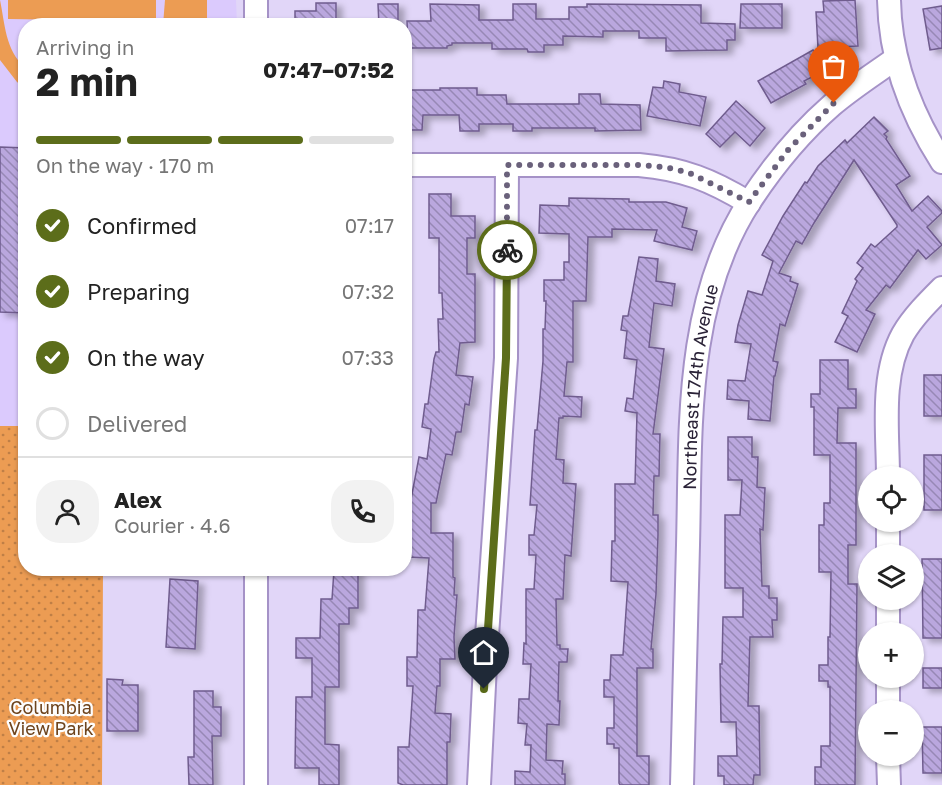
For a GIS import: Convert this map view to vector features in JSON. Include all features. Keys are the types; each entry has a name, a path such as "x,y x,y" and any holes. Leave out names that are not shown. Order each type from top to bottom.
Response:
{"street":[{"path":"256,0 256,18"},
{"path":"889,0 895,59 903,85 920,123 942,162"},
{"name":"Northeast 174th Avenue","path":"682,785 690,458 697,355 704,314 713,282 749,202 788,150 834,103 895,59"},
{"path":"412,165 639,165 664,167 687,172 718,185 749,202"},
{"path":"479,785 506,358 507,165"},
{"path":"888,466 888,401 893,359 903,335 915,317 942,288"},
{"path":"256,576 256,785"},
{"path":"888,766 888,785"}],"shaded area":[{"path":"0,0 236,0 237,18 18,18 18,426 0,426"}],"green space":[{"path":"0,0 10,44 18,61 18,83 0,60"},
{"path":"8,0 156,0 156,18 8,19"},
{"path":"165,0 207,0 207,18 164,18"},
{"name":"Columbia View Park","path":"0,426 18,426 18,576 103,576 102,785 0,785"}],"building":[{"path":"855,0 858,46 818,48 816,12 824,12 823,1"},
{"path":"316,3 336,3 336,18 295,18 295,11 316,11"},
{"path":"378,4 398,4 398,18 379,18"},
{"path":"430,4 479,5 479,20 513,20 513,4 536,4 536,19 569,19 569,7 587,7 587,4 701,5 701,23 735,24 735,40 727,40 727,50 666,51 666,38 639,38 639,31 603,31 603,37 563,36 563,45 544,45 544,52 528,52 527,49 492,49 492,43 452,43 447,48 412,48 412,21 431,21"},
{"path":"741,4 782,4 782,28 740,28"},
{"path":"942,6 942,48 930,50 923,9"},
{"path":"813,50 824,63 816,70 818,74 804,81 806,84 771,103 758,81"},
{"path":"664,81 680,84 679,92 706,97 700,126 647,116 653,87 663,88"},
{"path":"440,88 477,88 477,95 506,95 507,104 579,104 579,94 600,94 601,104 640,105 641,130 595,131 595,128 532,128 532,131 513,131 513,124 479,124 479,131 460,131 459,115 423,115 422,130 412,130 412,90 440,90"},
{"path":"736,101 765,128 750,146 735,132 720,147 706,134"},
{"path":"874,117 888,131 884,134 886,139 910,176 896,185 912,211 928,196 942,211 927,227 942,245 926,259 918,250 890,288 886,285 866,310 875,314 857,352 835,342 848,316 842,313 857,281 855,279 863,268 857,263 871,244 875,247 897,227 854,160 802,244 796,241 779,273 791,277 790,281 798,284 785,326 780,324 773,361 778,362 774,376 770,421 748,419 749,401 727,399 728,380 745,381 751,344 735,342 748,291 762,295 773,261 762,255 805,182 807,183 818,166 845,140 847,143"},
{"path":"0,147 18,148 18,313 0,312"},
{"path":"429,194 451,194 451,216 475,216 475,238 467,238 467,274 475,274 475,342 460,343 456,375 473,377 469,405 465,404 461,432 456,432 452,455 446,454 436,503 431,503 431,533 453,533 454,595 457,595 455,659 440,659 440,686 437,686 435,713 451,714 450,742 447,742 447,785 403,785 398,783 398,747 409,747 413,686 407,686 407,657 417,657 418,610 425,610 429,558 412,557 412,494 419,457 427,459 431,429 422,427 425,404 428,404 434,359 436,352 439,352 438,319 443,319 442,293 439,293 439,238 429,238"},
{"path":"569,198 666,202 687,208 682,227 697,231 692,250 654,241 657,230 612,229 612,237 588,237 586,301 573,301 573,362 567,362 564,396 582,397 581,417 563,416 559,418 556,459 564,460 563,483 576,484 571,556 565,555 563,599 556,599 557,645 560,645 560,649 568,649 567,662 559,662 559,725 547,724 546,760 563,761 562,774 565,774 565,785 515,785 515,771 530,772 531,745 525,745 527,724 518,723 519,699 529,699 531,664 523,664 524,643 526,644 526,589 534,589 536,555 529,555 529,535 534,535 537,505 530,505 543,361 543,329 545,329 544,280 564,280 564,262 569,262 569,234 539,233 540,205 569,206"},
{"path":"639,257 658,259 656,281 675,284 672,306 654,303 649,347 664,349 653,434 660,434 659,476 654,476 653,515 658,515 658,535 651,649 653,649 653,668 637,668 637,756 649,756 649,785 620,785 619,748 614,748 614,744 607,744 607,728 614,728 614,697 604,697 604,680 610,680 611,655 623,655 628,582 611,581 612,541 615,541 615,484 635,484 637,413 625,411 627,398 633,399 637,360 624,358 627,331 621,330 623,316 628,316"},
{"path":"820,360 848,360 848,389 856,389 856,408 838,408 837,443 856,443 856,545 848,545 848,584 857,584 855,785 815,785 815,767 821,767 821,746 830,746 830,687 828,687 828,681 819,681 819,665 828,665 831,572 819,572 819,525 824,525 824,503 830,503 830,455 814,455 814,407 811,407 811,394 820,394"},
{"path":"924,375 942,375 942,416 924,416"},
{"path":"728,437 752,437 752,457 758,457 757,487 765,488 763,530 760,529 762,586 769,586 769,598 777,598 777,620 772,620 773,637 750,637 748,706 759,706 760,775 754,775 753,785 724,785 724,776 718,776 718,756 737,756 736,722 721,722 720,664 722,664 723,617 743,617 743,588 725,588 725,515 740,515 742,480 728,480"},
{"path":"924,455 942,455 942,510 924,510"},
{"path":"924,559 942,559 942,638 924,638"},
{"path":"334,576 358,576 358,608 349,608 349,624 339,624 339,687 325,687 325,744 339,745 339,785 319,785 319,768 295,768 296,697 312,697 312,658 296,658 296,638 320,638 321,599 332,599"},
{"path":"170,579 198,581 195,649 166,647"},
{"path":"924,668 942,668 942,688 924,688"},
{"path":"107,679 123,680 122,685 138,685 138,731 107,731"},
{"path":"194,691 213,691 213,707 221,707 221,736 212,736 213,785 189,785 188,757 194,757"},
{"path":"924,727 942,727 942,773 923,773"}],"way so far":[{"path":"507,250 507,165 664,167 687,172 718,185 749,202 788,150 834,103"}],"route":[{"path":"484,689 506,358 507,250"}]}
